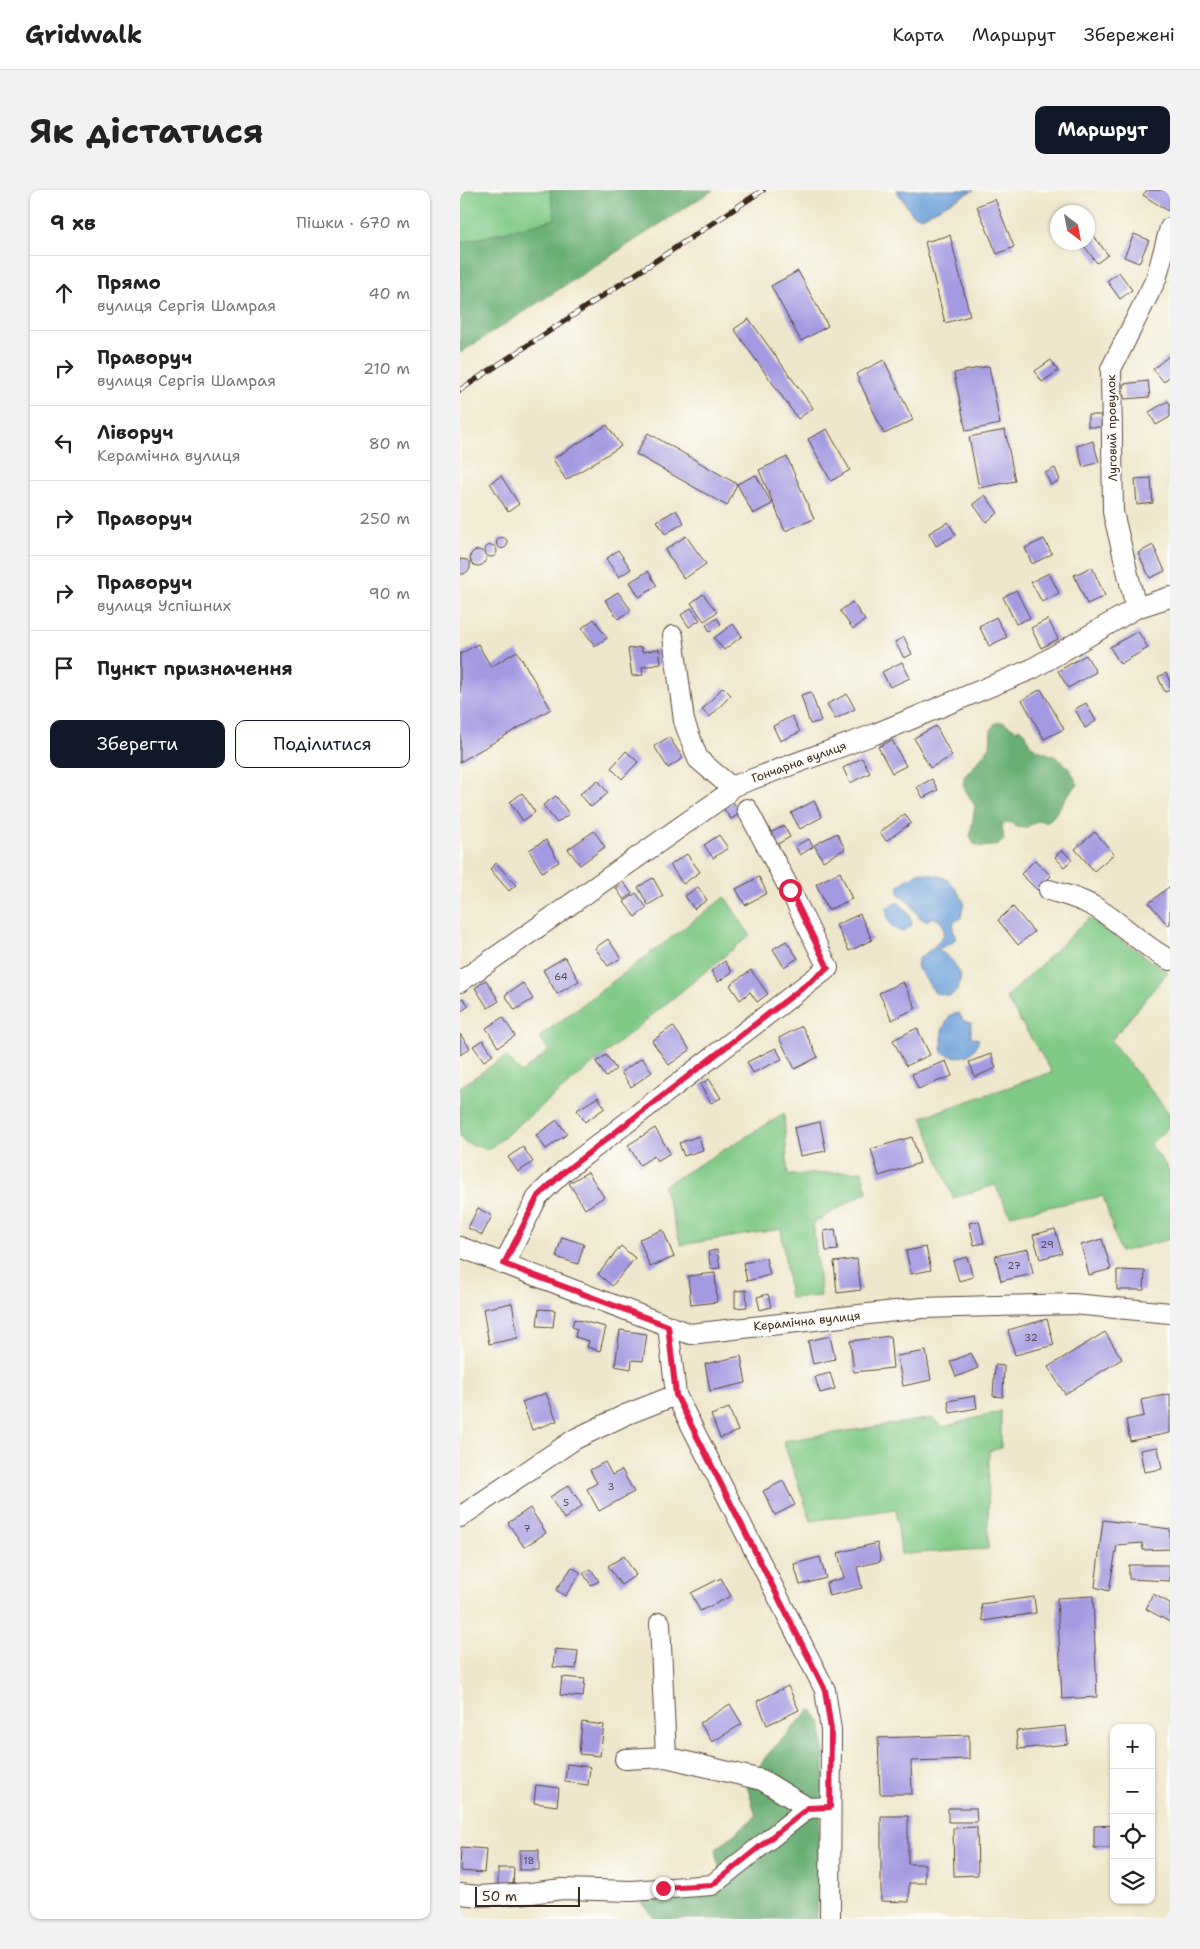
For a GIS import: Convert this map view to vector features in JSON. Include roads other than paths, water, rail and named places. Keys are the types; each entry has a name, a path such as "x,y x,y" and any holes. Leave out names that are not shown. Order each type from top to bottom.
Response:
{"street":[{"name":"Луговий провулок","path":"1136,608 1113,512 1111,369 1156,279 1170,228"},
{"name":"Гончарна вулиця","path":"460,982 723,797 731,787 875,734 1032,669 1136,608 1170,597"},
{"path":"673,636 684,721 698,759 731,787"},
{"path":"504,1264 538,1196 564,1172 828,968 790,890 747,809"},
{"path":"1048,890 1073,897 1093,906 1157,953 1170,960"},
{"name":"Керамічна вулиця","path":"460,1247 690,1334 922,1308 1073,1304 1170,1314"},
{"path":"668,1326 676,1395 825,1690 831,1730 830,1919"},
{"path":"460,1517 575,1439 625,1415 676,1395"},
{"path":"660,1623 666,1757"},
{"path":"625,1759 666,1757 762,1780 808,1808 830,1807"},
{"path":"460,1894 479,1896 562,1889 632,1891 712,1885 808,1808"}],"water":[{"path":"896,190 974,190 922,217 913,215"},
{"path":"919,872 942,877 947,880 964,902 961,918 954,922 953,930 957,937 952,943 938,949 953,961 961,976 957,991 950,996 935,993 917,967 918,959 941,940 944,928 941,922 933,917 926,921 919,917 910,903 898,893 899,885"},
{"path":"898,902 907,912 912,925 903,932 890,924 886,908"},
{"path":"959,1013 963,1020 971,1023 971,1037 979,1039 973,1051 960,1057 942,1053 942,1030 950,1015"}],"railway":[{"path":"460,390 763,190"}]}
